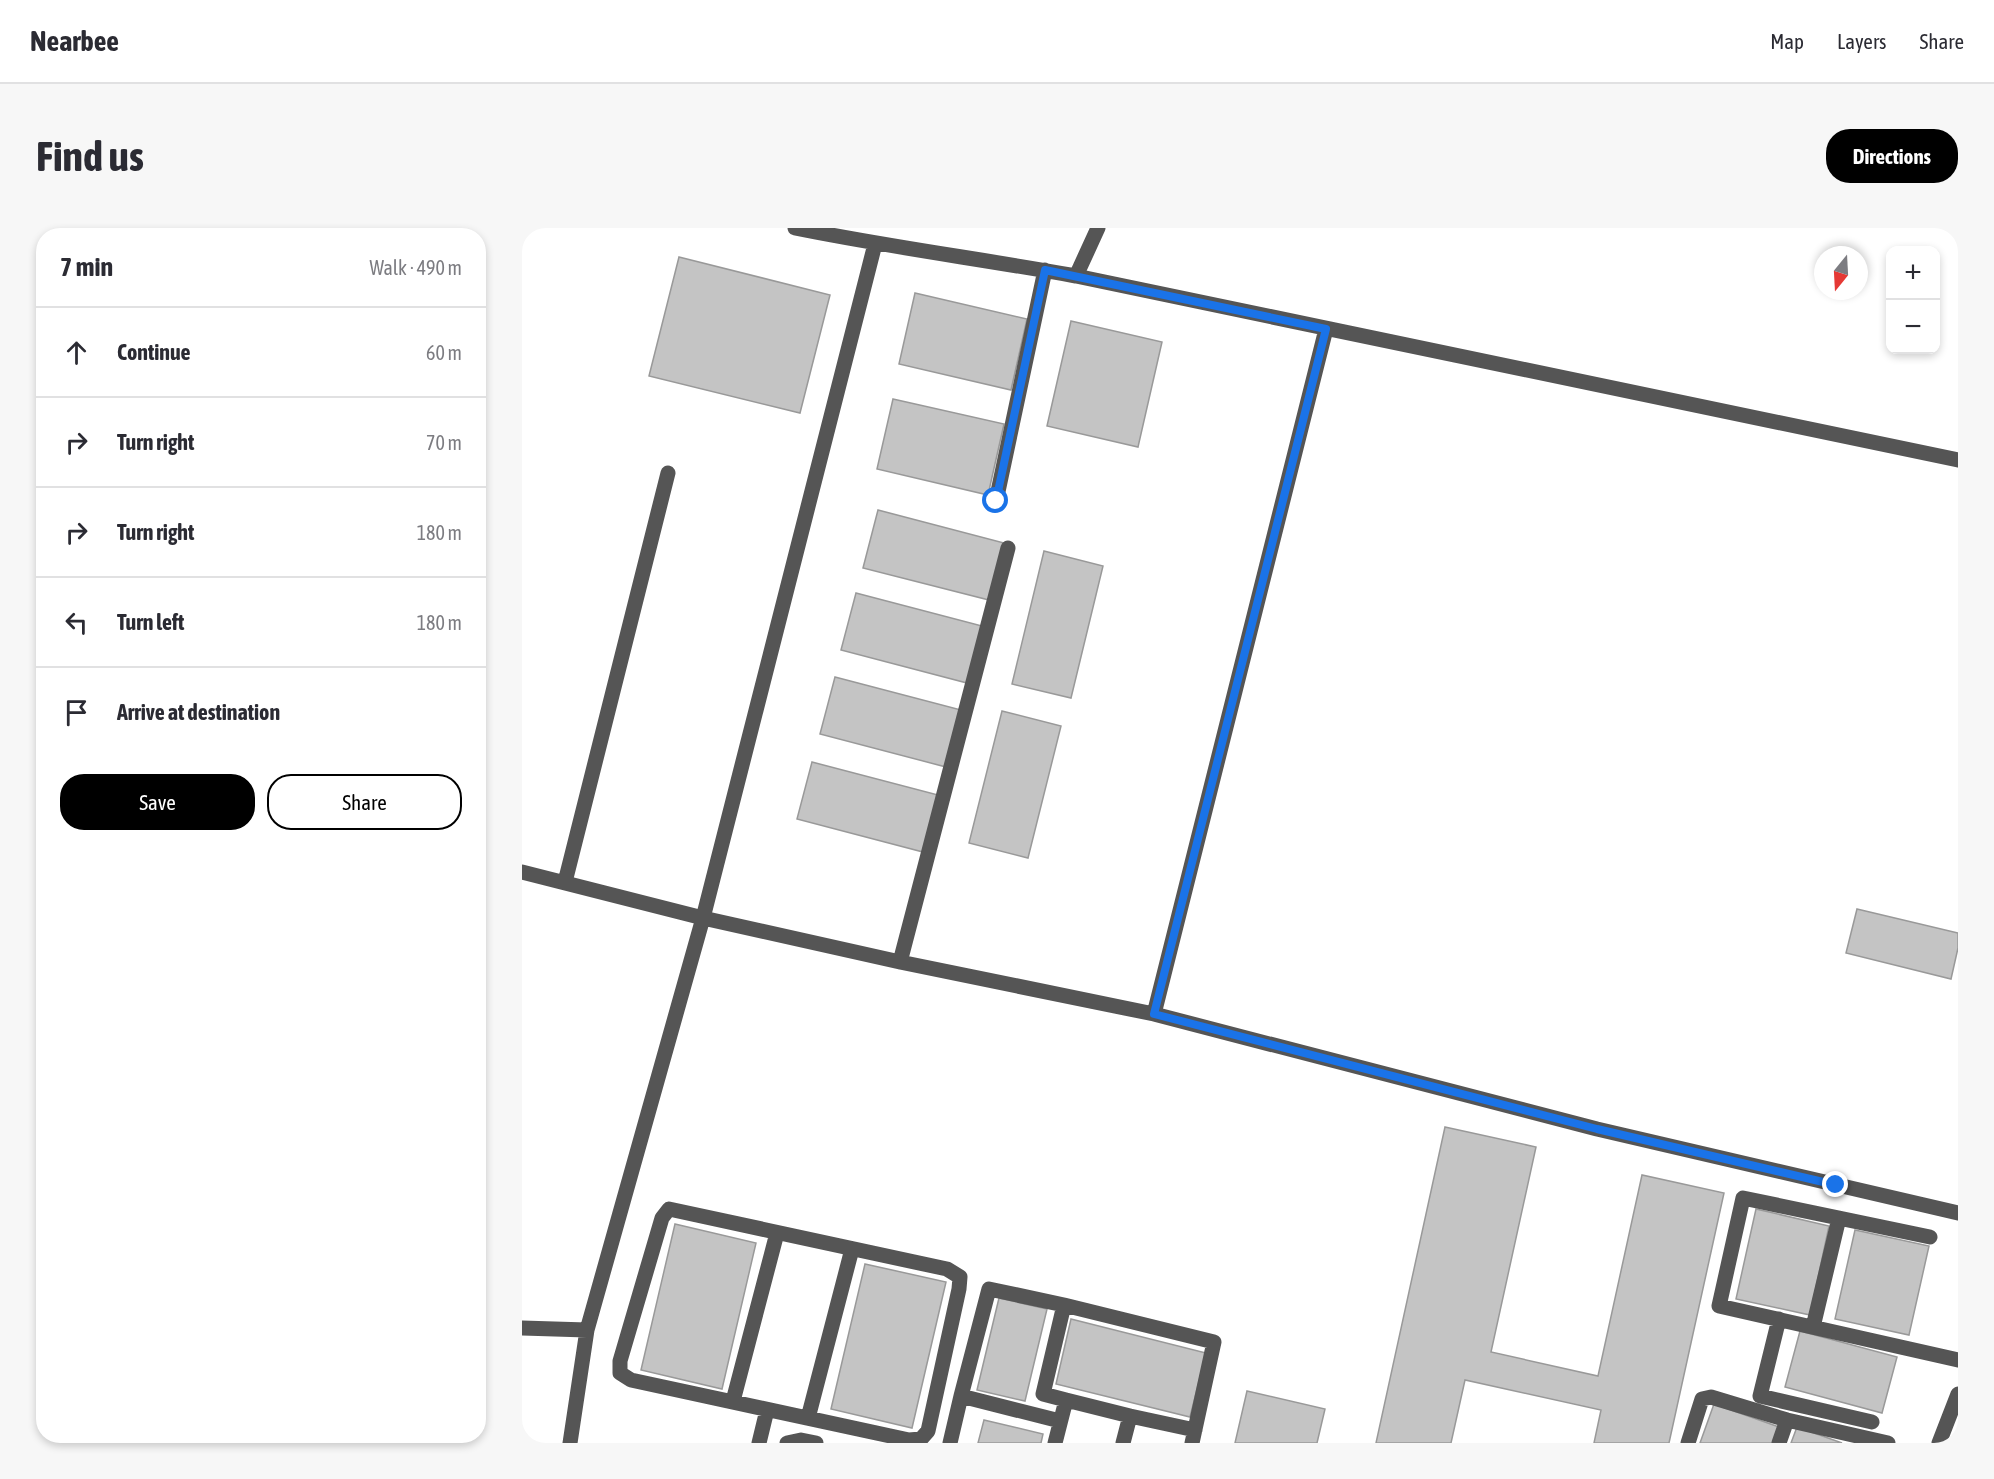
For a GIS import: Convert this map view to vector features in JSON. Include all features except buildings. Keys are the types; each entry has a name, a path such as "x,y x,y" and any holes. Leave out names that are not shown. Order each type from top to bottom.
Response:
{"street":[{"path":"795,228 875,244 1076,276 1958,460"},
{"path":"1076,276 1098,228"},
{"path":"570,1443 587,1330 703,918 875,244"},
{"path":"996,501 1045,270"},
{"path":"1154,1014 1326,329"},
{"path":"565,882 668,473"},
{"path":"900,962 1008,548"},
{"path":"522,872 703,918 900,962 1154,1014 1597,1129 1958,1213"},
{"path":"1930,1237 1743,1198 1719,1306 1958,1360"},
{"path":"669,1209 777,1233 948,1269 960,1277 928,1431 921,1439 909,1440 767,1410 631,1380 620,1373 620,1362 662,1218 669,1209"},
{"path":"1813,1327 1839,1218"},
{"path":"733,1401 777,1233"},
{"path":"808,1418 852,1249"},
{"path":"950,1443 989,1289 1064,1305 1214,1342 1193,1437 1130,1416 1043,1394 1064,1305"},
{"path":"1779,1319 1760,1396 1872,1422"},
{"path":"522,1328 587,1330"},
{"path":"1939,1443 1958,1394"},
{"path":"961,1396 1060,1421"},
{"path":"1688,1443 1702,1399 1712,1397 1787,1420 1888,1443"},
{"path":"1054,1443 1066,1400"},
{"path":"759,1443 767,1410"},
{"path":"1124,1443 1130,1416"},
{"path":"1779,1443 1787,1420"},
{"path":"788,1443 801,1440 816,1443"}],"route":[{"path":"996,501 1045,270 1326,329 1154,1014 1597,1129 1836,1185"}]}
